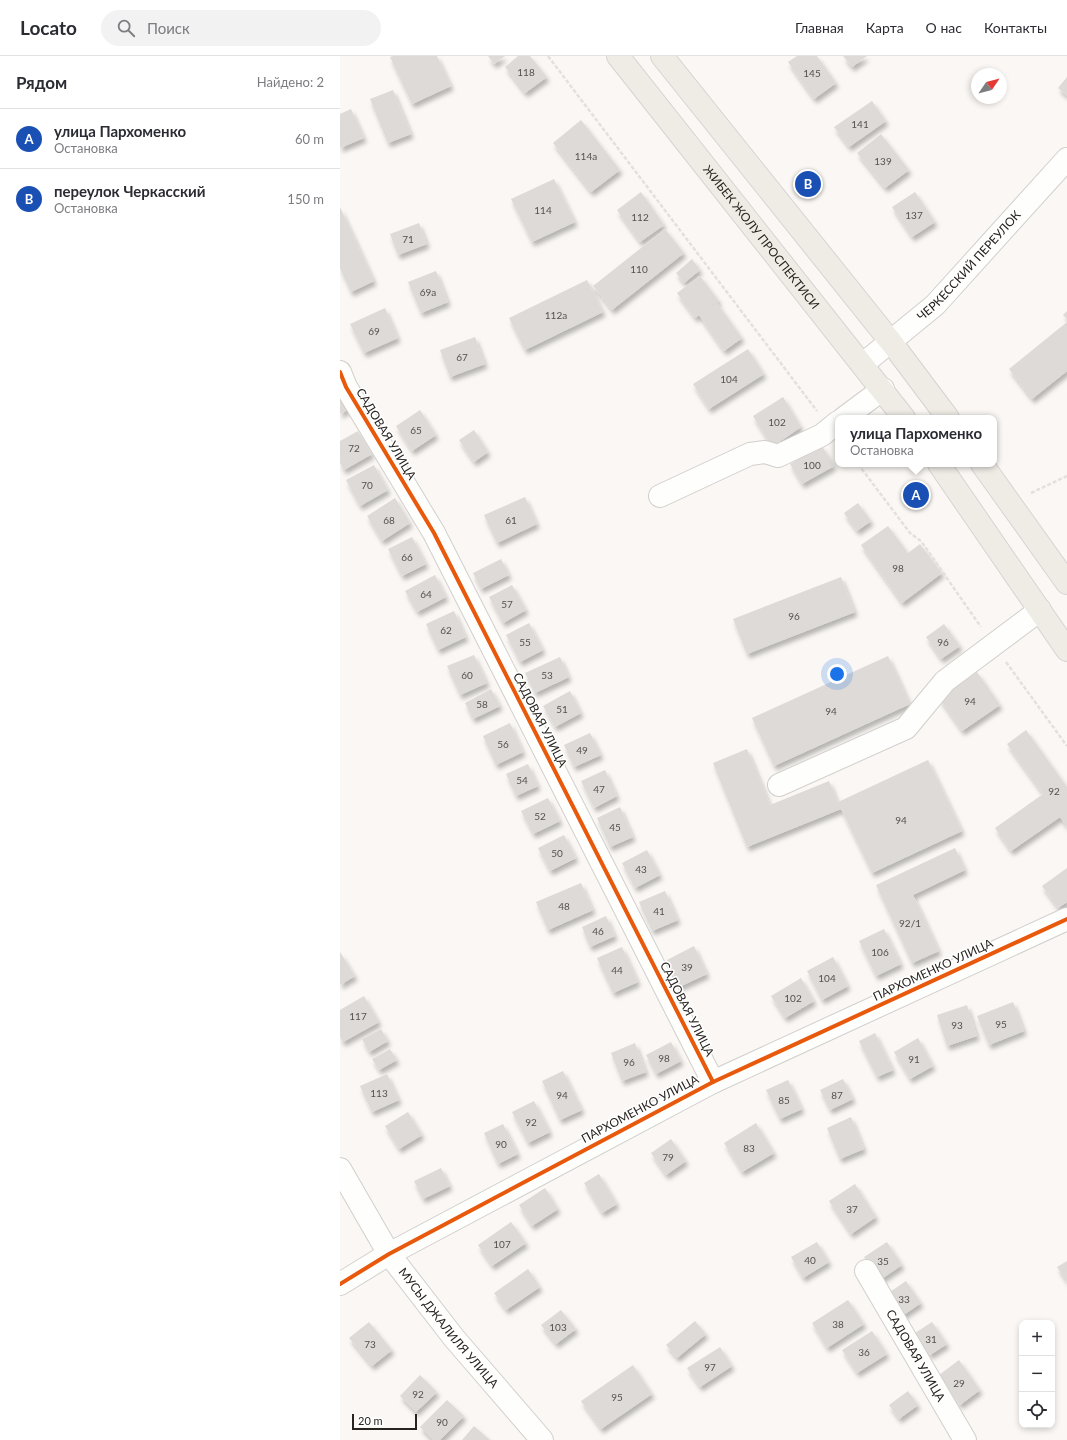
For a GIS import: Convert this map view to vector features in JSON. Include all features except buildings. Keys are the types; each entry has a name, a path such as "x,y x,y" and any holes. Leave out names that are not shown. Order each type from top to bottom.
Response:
{"main road":[{"name":"ЖИБЕК ЖОЛУ ПРОСПЕКТИСИ","path":"618,56 864,364 902,415"},
{"path":"662,56 891,342 946,415"},
{"path":"940,467 1067,650"},
{"path":"984,467 1067,583"}],"street":[{"name":"ЧЕРКЕССКИЙ ПЕРЕУЛОК","path":"864,364 935,305 1067,159"},
{"name":"САДОВАЯ УЛИЦА","path":"340,372 346,386 434,533 712,1082"},
{"path":"847,415 882,388"},
{"path":"660,496 750,454 765,452 778,456 822,435 835,425"},
{"path":"779,785 906,728 945,681 992,644 1040,610"},
{"name":"ПАРХОМЕНКО УЛИЦА","path":"340,1284 389,1254 712,1082 1067,919"},
{"name":"МУСЫ ДЖАЛИЛЯ УЛИЦА","path":"340,1169 389,1254 454,1338 542,1440"},
{"name":"САДОВАЯ УЛИЦА","path":"866,1271 965,1440"}],"path":[{"path":"548,56 835,420"},
{"path":"860,467 910,533 921,541 992,644 1067,746"},
{"path":"1031,492 1067,476"}],"cycle path":[{"path":"340,372 346,387 434,533 713,1082"},
{"path":"340,1284 389,1254 713,1082 1067,919"}],"place":[{"name":"переулок Черкасский","path":"808,184"},
{"name":"улица Пархоменко","path":"916,495"}]}
